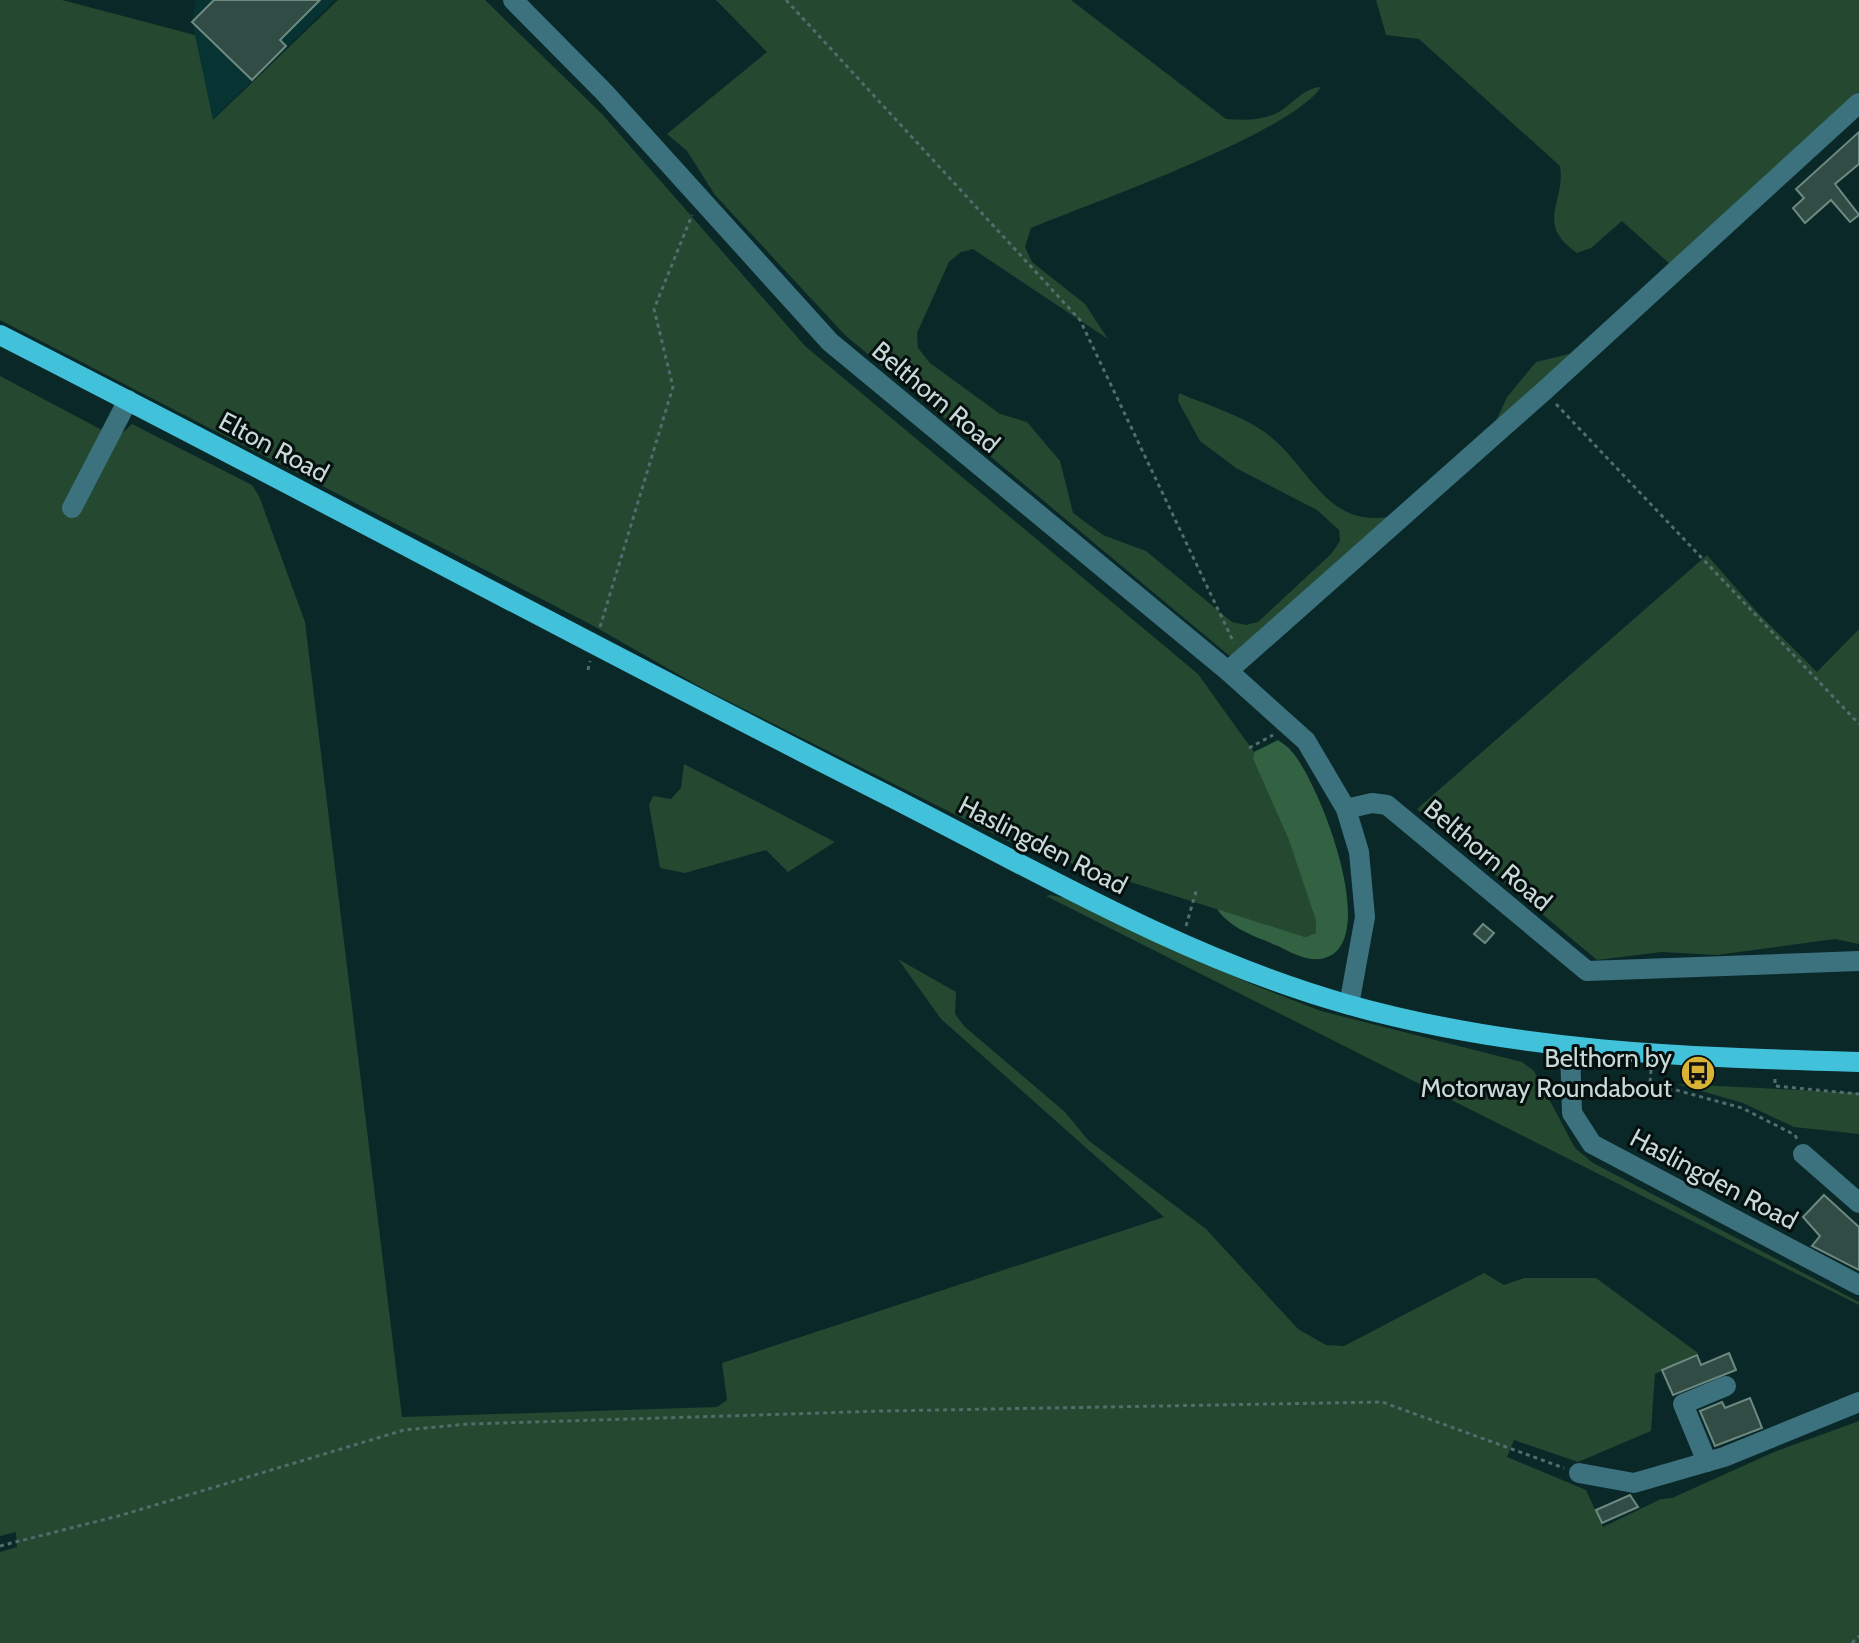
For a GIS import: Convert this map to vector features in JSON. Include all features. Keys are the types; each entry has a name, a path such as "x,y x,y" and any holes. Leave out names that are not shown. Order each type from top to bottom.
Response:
{"main road":[{"name":"Elton Road","path":"0,335 521,608"},
{"name":"Haslingden Road","path":"521,608 1181,942 1296,989 1349,1005 1499,1040 1570,1049 1859,1062"}],"street":[{"name":"Belthorn Road","path":"526,4 830,342 1234,664 1319,758 1346,809 1359,852 1365,917 1349,1005"},
{"path":"1234,664 1544,391 1859,103"},
{"path":"72,508 128,400"},
{"name":"Belthorn Road","path":"1346,809 1372,803 1387,805 1587,971 1859,961"},
{"name":"Haslingden Road","path":"1570,1049 1572,1113 1592,1144 1859,1285"},
{"path":"1803,1154 1859,1203"},
{"path":"1716,1460 1683,1404 1726,1386"},
{"path":"1579,1473 1634,1483 1716,1460 1859,1402"}],"path":[{"path":"786,0 1080,320 1234,664"},
{"path":"594,645 673,387 654,309 699,197"},
{"path":"1544,391 1859,724"},
{"path":"1249,748 1290,724"},
{"path":"1181,942 1197,888"},
{"path":"1652,1054 1650,1083 1742,1108 1795,1135 1803,1154"},
{"path":"1777,1060 1775,1086 1859,1094"},
{"path":"0,1546 122,1515 404,1430 468,1424 883,1411 1382,1402 1579,1473"},
{"path":"1852,1643 1859,1636"}],"shaded area":[{"path":"196,0 335,0 212,120 192,21"}],"green space":[{"path":"0,0 62,0 195,35 213,120 338,0 485,0 602,114 805,346 1198,674 1254,752 1253,759 1290,841 1316,921 1316,933 1305,937 1022,848 704,689 590,624 0,320"},
{"path":"716,0 1071,0 1226,119 1270,116 1309,90 1321,87 1302,106 1231,146 1031,228 1025,247 1032,262 1085,304 1108,339 973,249 961,252 949,262 917,333 918,348 930,363 1000,414 1027,422 1060,461 1073,513 1103,535 1146,551 1232,622 1246,625 1258,622 1331,554 1340,541 1339,530 1317,510 1236,468 1200,441 1178,401 1179,393 1263,431 1279,444 1318,489 1348,512 1366,517 1388,517 1232,658 845,335 715,195 687,151 667,134 767,52"},
{"path":"1376,0 1859,0 1859,92 1671,265 1622,221 1591,248 1577,253 1564,242 1554,222 1560,166 1419,39 1386,35"},
{"path":"1573,353 1496,421 1507,397 1536,362"},
{"path":"0,376 117,438 132,424 252,485 259,496 305,622 402,1417 717,1407 727,1400 722,1363 1164,1217 941,1019 898,959 956,992 955,1014 965,1027 1065,1112 1088,1140 1206,1229 1298,1329 1326,1345 1344,1346 1484,1273 1504,1285 1524,1278 1596,1278 1698,1353 1655,1374 1651,1431 1578,1462 1514,1440 1507,1457 1586,1490 1603,1527 1774,1452 1859,1421 1859,1643 0,1643 0,1552 17,1547 16,1532 0,1536"},
{"path":"1707,555 1758,613 1817,672 1859,629 1859,944 1835,939 1717,955 1661,952 1597,960 1417,809"},
{"path":"1278,740 1291,750 1303,768 1329,825 1340,859 1348,923 1341,945 1325,958 1301,956 1253,935 1230,922 1217,909 1305,937 1316,933 1316,921 1289,840 1253,759 1254,752"},
{"path":"684,764 835,842 788,872 766,850 685,873 660,868 649,805 653,796 671,799 681,788"},
{"path":"1046,896 1066,898 1249,983 1321,1011 1522,1062 1534,1071 1575,1148 1593,1163 1859,1302 1859,1305"},
{"path":"1677,1084 1859,1093 1859,1134 1794,1127 1743,1103"}],"building":[{"path":"214,0 320,0 280,40 286,46 252,80 192,22"},
{"path":"1859,132 1859,164 1835,184 1859,215 1850,222 1831,200 1805,223 1793,208 1804,198 1796,189"},
{"path":"1483,924 1494,933 1485,943 1474,934"},
{"path":"1824,1195 1859,1227 1859,1270 1812,1246 1820,1236 1803,1217"},
{"path":"1729,1353 1736,1370 1673,1395 1662,1370 1697,1355 1701,1365"},
{"path":"1750,1398 1762,1428 1715,1446 1700,1411 1722,1402 1725,1408"},
{"path":"1630,1495 1638,1507 1602,1523 1596,1510"}],"place":[{"name":"Belthorn by Motorway Roundabout","path":"1698,1073"}]}
